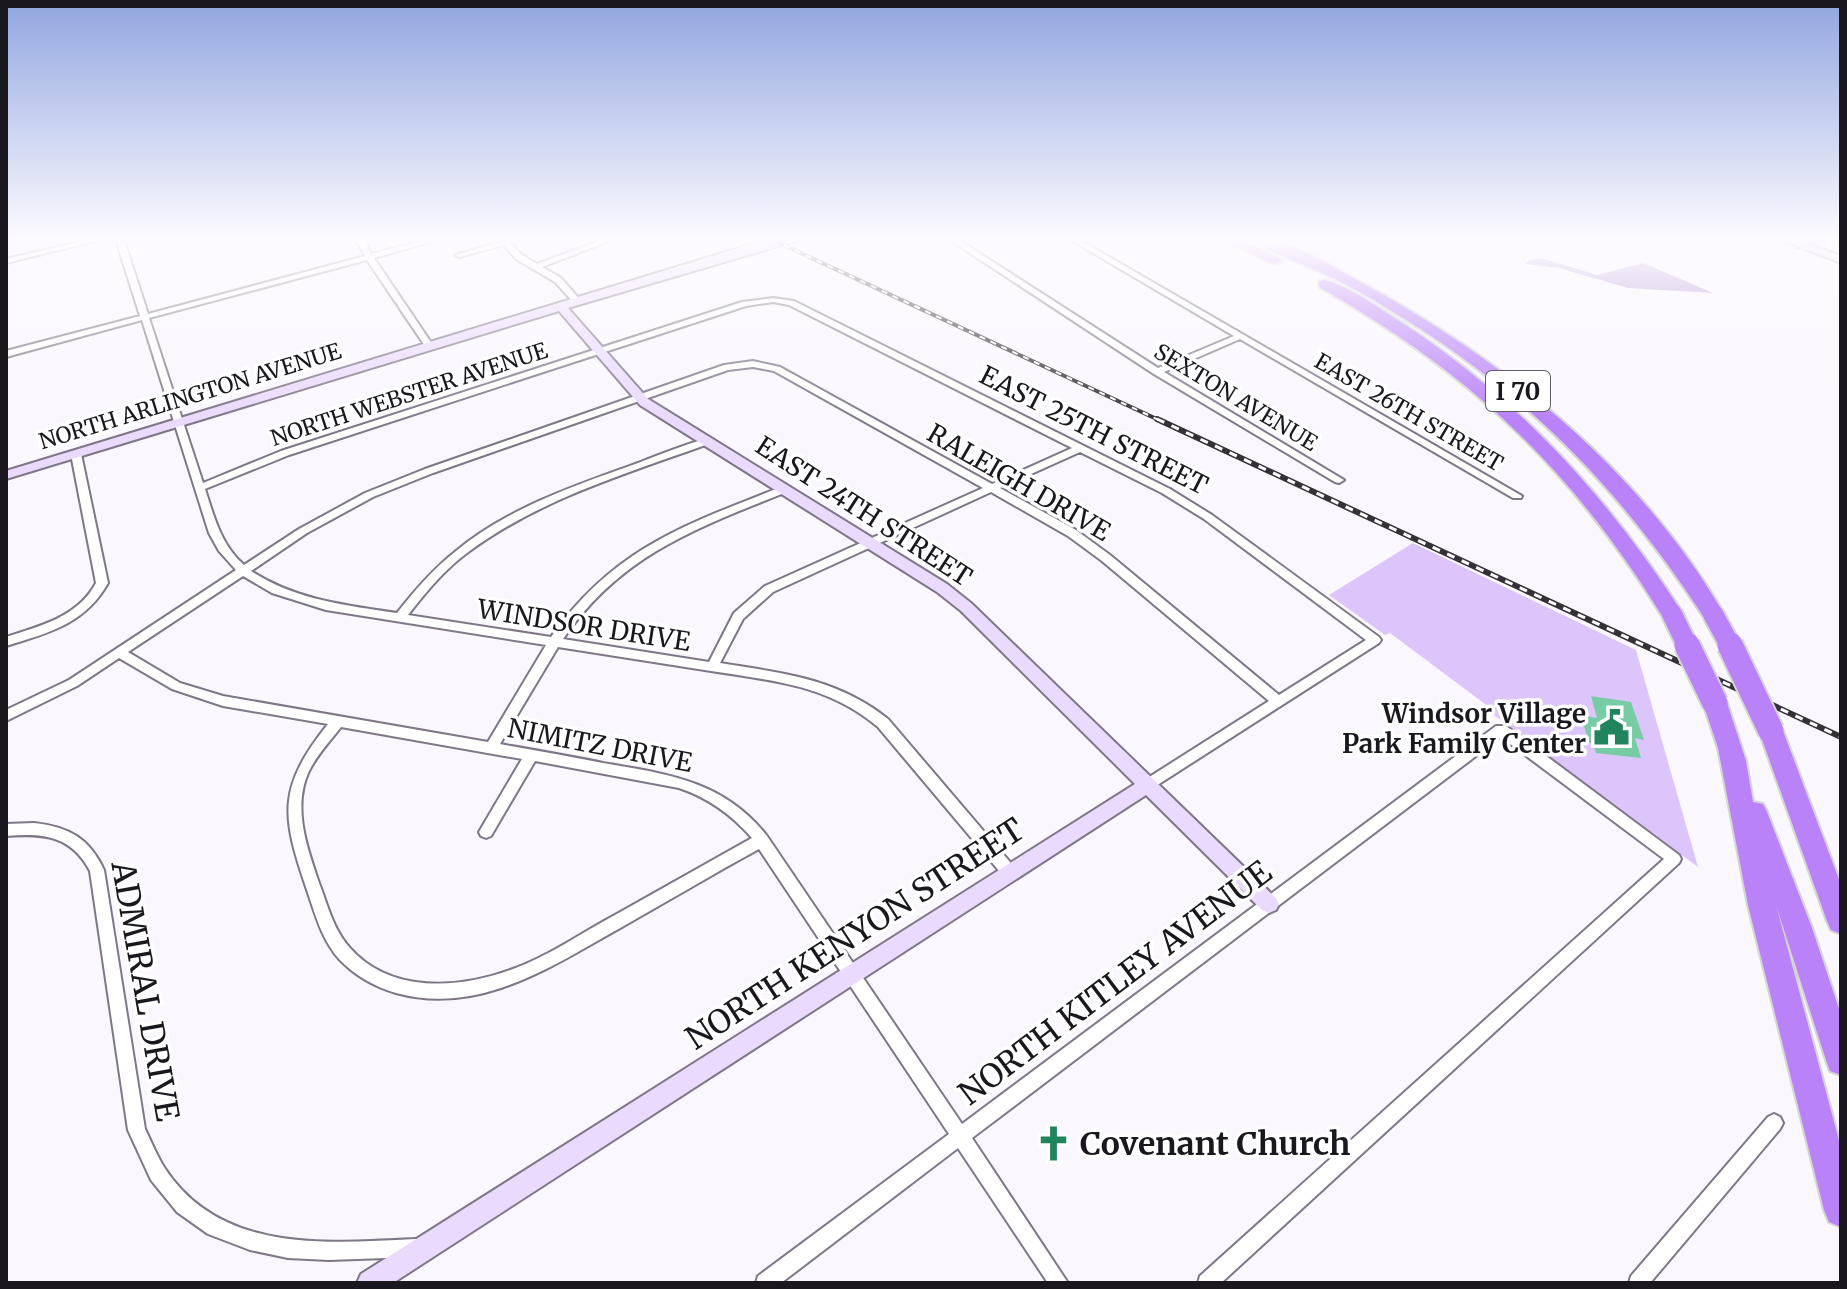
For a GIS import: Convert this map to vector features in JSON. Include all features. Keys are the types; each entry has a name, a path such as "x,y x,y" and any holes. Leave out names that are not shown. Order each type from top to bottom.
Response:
{"highway":[{"name":"I 70","path":"1353,300 1404,331 1482,388 1527,427 1582,484 1630,546 1672,614 1715,703 1729,749 1798,928 1841,1060"},
{"name":"I 70","path":"1386,300 1474,357 1524,396 1576,443 1632,502 1673,554 1713,614 1747,676 1771,731 1841,921"},
{"path":"1729,749 1762,905 1841,1210"}],"street":[{"name":"WINDSOR DRIVE","path":"139,300 217,540 245,572 279,591 310,602 809,683 839,693 870,711 890,730 1010,873"},
{"path":"6,354 208,300"},
{"path":"397,300 430,347"},
{"name":"NORTH ARLINGTON AVENUE","path":"6,475 584,300"},
{"name":"NORTH WEBSTER AVENUE","path":"199,488 280,455 745,304 769,300"},
{"name":"EAST 25TH STREET","path":"771,300 793,304 1202,513 1375,640"},
{"name":"SEXTON AVENUE","path":"1047,300 1157,372 1339,480"},
{"name":"EAST 26TH STREET","path":"1179,300 1517,496"},
{"name":"EAST 24TH STREET","path":"561,307 641,397 966,607 1269,904"},
{"path":"1157,372 1241,336"},
{"name":"RALEIGH DRIVE","path":"641,397 729,367 753,364 777,369 1091,546 1278,702"},
{"path":"6,716 68,686 315,524 377,492 641,397"},
{"path":"400,617 422,589 454,558 513,519 554,499 708,441"},
{"path":"712,667 736,619 759,596 1080,448"},
{"path":"6,642 70,617 90,602 102,583 76,454"},
{"path":"491,748 556,643 591,595 634,559 681,532 785,489"},
{"name":"NORTH KENYON STREET","path":"370,1283 1375,640"},
{"name":"NIMITZ DRIVE","path":"120,653 159,678 206,697 666,779 700,789 740,815 762,840 1059,1283"},
{"path":"337,722 303,770 294,801 295,822 328,931 337,947 357,967 395,986 424,991 461,990 518,975 762,840"},
{"name":"NORTH KITLEY AVENUE","path":"765,1283 959,1134 1501,730 1674,859 1207,1283"},
{"path":"486,832 531,756"},
{"name":"ADMIRAL DRIVE","path":"6,830 57,832 77,841 91,855 97,870 137,1130 151,1163 176,1197 222,1231 268,1247 334,1252 425,1247"},
{"path":"1638,1283 1774,1123"}],"shaded area":[{"path":"1413,543 1636,650 1698,867 1491,713 1493,710 1390,633 1385,635 1329,595"}],"building":[{"name":"Windsor Village Park Family Center","path":"1591,696 1631,702 1644,740 1635,738 1641,758 1596,753 1593,743 1589,743 1581,715 1597,718"}],"railway":[{"path":"902,300 1161,421"},
{"path":"1157,419 1841,737"}],"place":[{"name":"Windsor Village Park Family Center","path":"1612,728"},
{"name":"Covenant Church","path":"1054,1144"}]}
